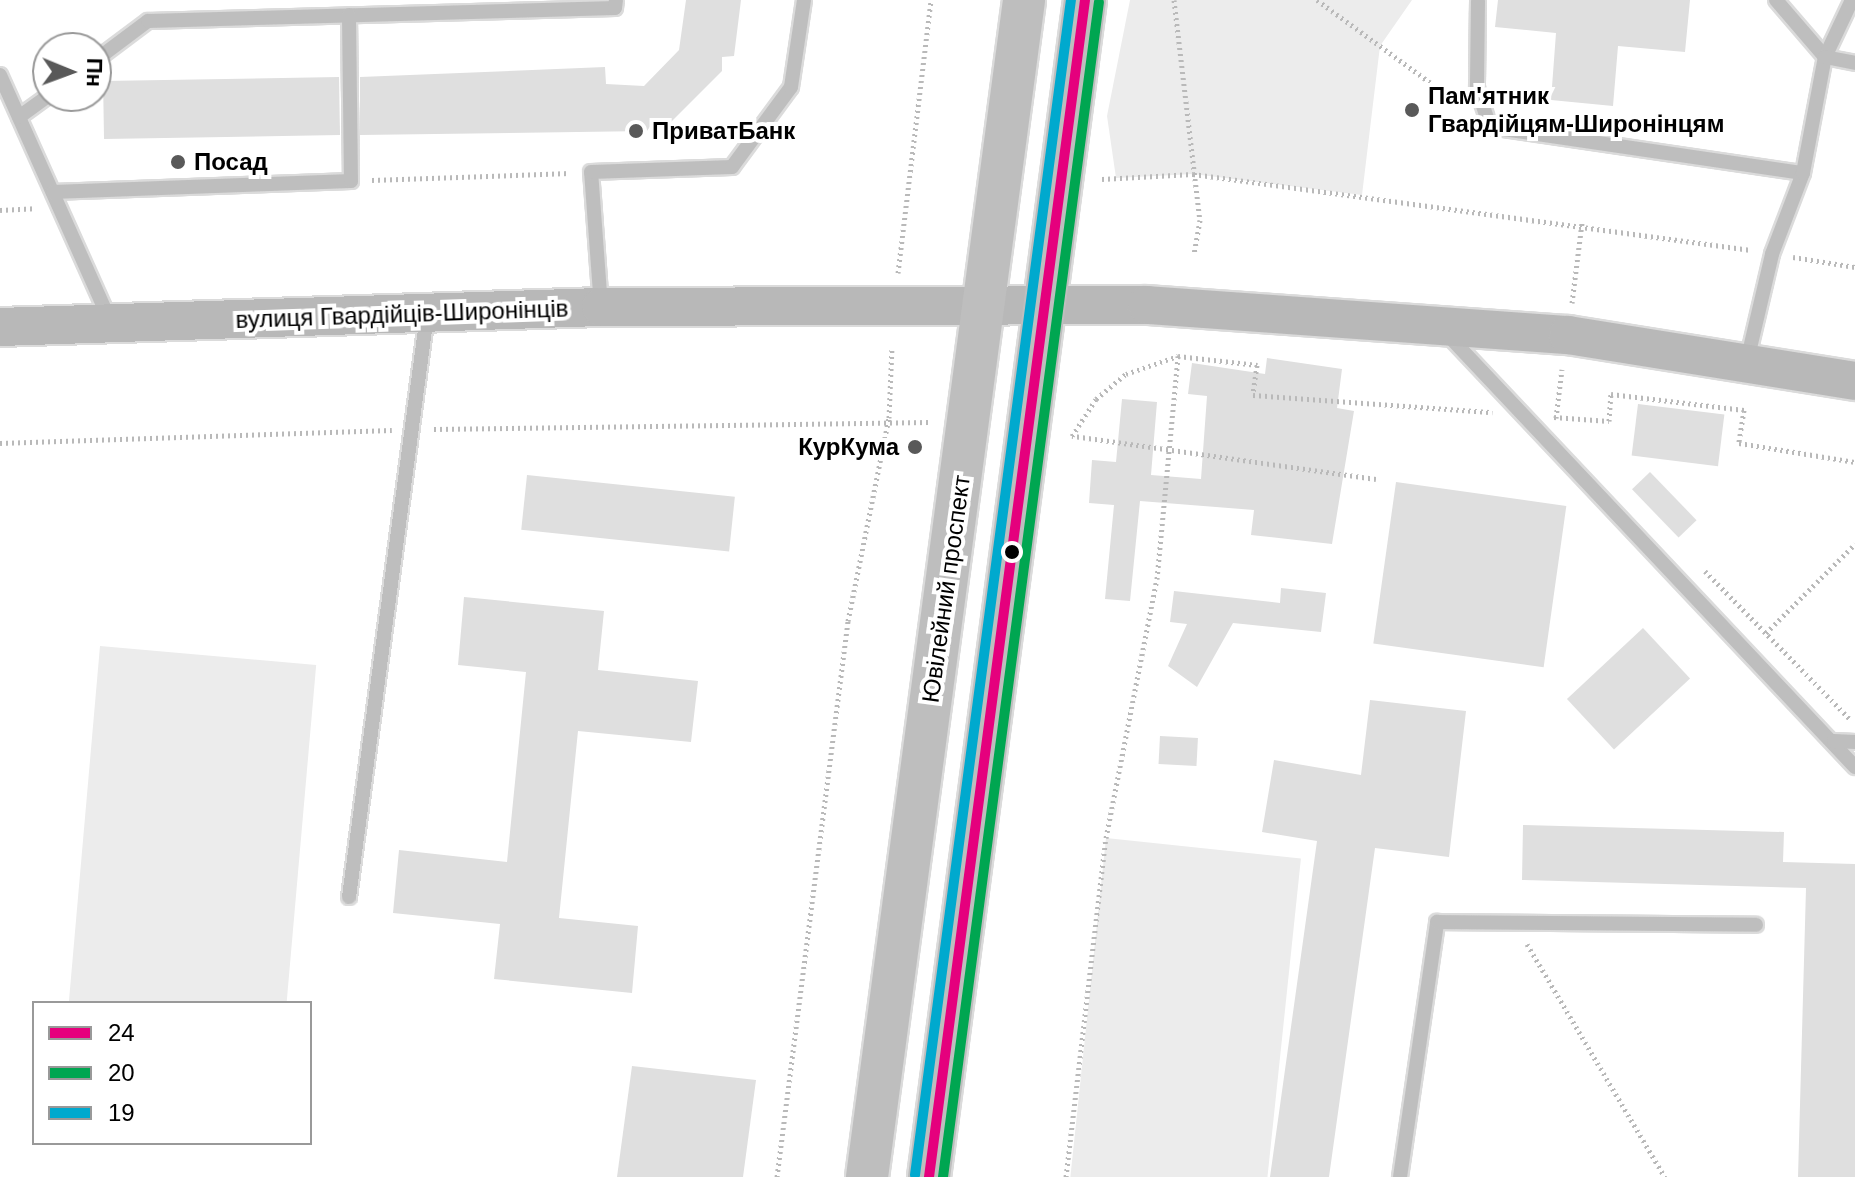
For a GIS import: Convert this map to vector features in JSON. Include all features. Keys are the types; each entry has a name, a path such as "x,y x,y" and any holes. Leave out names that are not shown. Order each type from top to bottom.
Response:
{"main road":[{"name":"Ювілейний проспект","path":"867,1177 1024,0"},
{"path":"929,1177 1048,304 1085,0"},
{"name":"вулиця Гвардійців-Широнінців","path":"0,327 601,307 984,308 1048,304 1568,335 1747,361 1855,381"}],"lane":[{"path":"112,48 148,21 615,8 616,0"},
{"path":"601,307 591,172 732,167 791,87 804,0"},
{"path":"1776,0 1825,57 1855,63"},
{"path":"1747,361 1772,254 1803,173 1825,57 1852,0"},
{"path":"1478,1 1477,88 1490,127 1803,173"},
{"path":"53,192 351,181 349,15"},
{"path":"0,75 111,323"},
{"path":"19,117 32,108"},
{"path":"349,897 427,315"},
{"path":"1439,326 1834,741 1855,767"},
{"path":"1834,741 1855,742"},
{"path":"1400,1177 1437,922 1756,925"}],"path":[{"path":"898,273 931,0"},
{"path":"1174,0 1200,220 1194,254"},
{"path":"1317,0 1490,127"},
{"path":"351,181 591,172"},
{"path":"1102,179 1193,174 1855,267"},
{"path":"0,210 60,207"},
{"path":"777,1177 848,621 889,418 892,347"},
{"path":"1066,1177 1106,838 1157,579 1178,356"},
{"path":"1376,479 1171,454 1072,436 1096,399 1126,374 1178,356 1257,365 1253,395 1609,421 1611,394 1744,410 1739,443 1855,462"},
{"path":"0,443 889,418 929,422"},
{"path":"1766,633 1855,544"},
{"path":"1515,923 1665,1177"}],"shaded area":[{"path":"1130,0 1412,0 1380,46 1362,195 1193,174 1116,178 1107,116"},
{"path":"100,646 316,665 287,1001 69,1001"},
{"path":"1106,838 1301,858 1267,1177 1070,1177"}],"building":[{"path":"686,0 741,0 734,56 722,57 722,71 664,129 653,122 647,131 360,135 360,77 605,67 606,84 644,86 679,50"},
{"path":"1498,0 1690,0 1685,52 1618,46 1613,106 1551,100 1556,33 1495,27"},
{"path":"339,77 340,135 104,139 104,112 112,112 112,81"},
{"path":"1267,358 1342,369 1337,408 1354,411 1332,544 1251,535 1254,510 1140,501 1130,601 1105,599 1114,505 1089,503 1092,460 1116,462 1122,399 1157,402 1151,475 1201,479 1207,396 1188,394 1192,363 1265,374"},
{"path":"1638,404 1724,415 1718,466 1632,456"},
{"path":"1650,472 1697,520 1679,538 1632,489"},
{"path":"527,475 735,497 729,552 521,530"},
{"path":"1396,482 1566,506 1544,667 1373,643"},
{"path":"1281,588 1326,593 1321,632 1233,623 1197,687 1168,666 1187,624 1170,622 1174,591 1280,603"},
{"path":"464,597 604,611 598,670 698,681 691,742 578,731 559,918 638,926 632,993 494,979 500,924 393,913 399,850 507,862 526,672 458,665"},
{"path":"1643,628 1690,678 1614,749 1567,699"},
{"path":"1370,700 1466,711 1449,857 1375,848 1329,1177 1270,1177 1317,841 1262,832 1274,760 1361,775"},
{"path":"1160,736 1198,738 1196,766 1159,764"},
{"path":"1523,825 1784,832 1783,862 1855,864 1855,1177 1798,1177 1806,888 1522,880"},
{"path":"632,1066 756,1080 743,1177 617,1177"}],"transit line":[{"name":"19","path":"915,1175 1071,0"},
{"name":"24","path":"929,1177 1085,0"},
{"name":"20","path":"943,1177 1099,2"}],"place":[{"name":"Пам'ятник Гвардійцям-Широнінцям","path":"1412,110"},
{"name":"ПриватБанк","path":"636,131"},
{"name":"Посад","path":"178,162"},
{"name":"КурКума","path":"915,447"}]}
